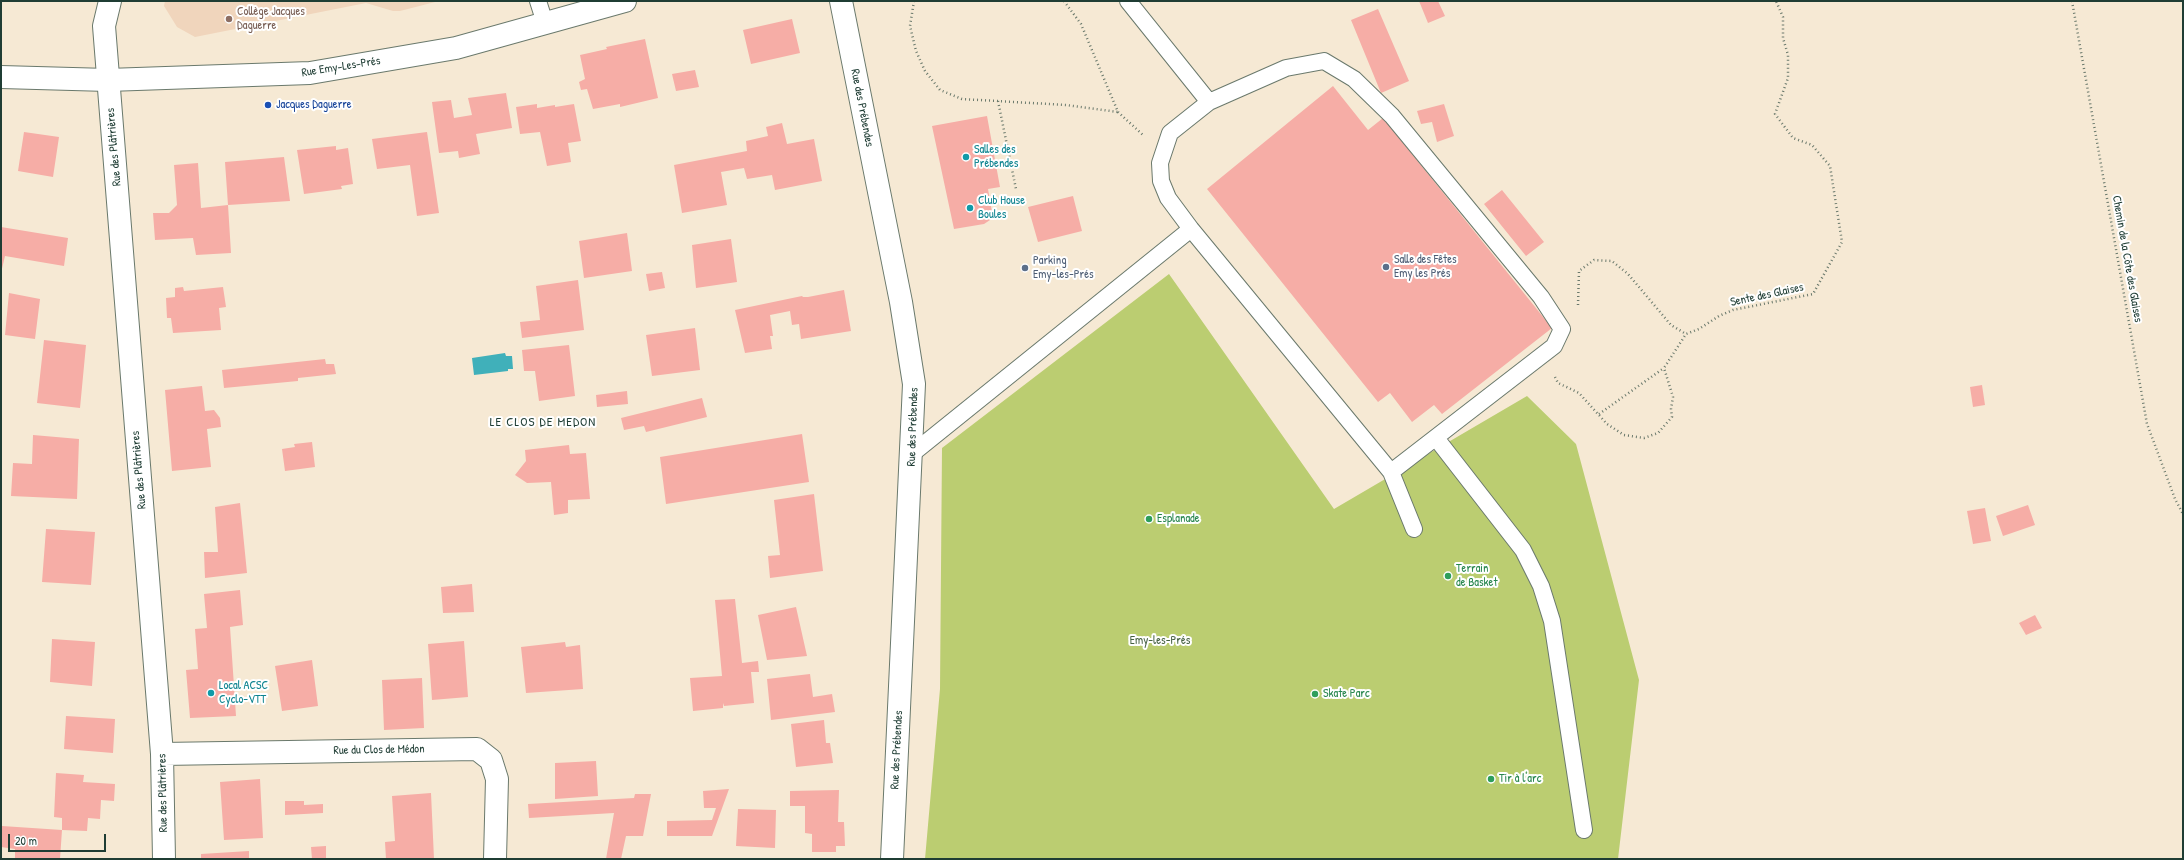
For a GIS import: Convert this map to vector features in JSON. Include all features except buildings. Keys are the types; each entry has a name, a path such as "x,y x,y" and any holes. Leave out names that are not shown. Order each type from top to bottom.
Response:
{"street":[{"name":"Rue des Plâtrières","path":"110,1 104,26 162,754 164,859"},
{"name":"Rue Emy-Les-Prés","path":"1,77 108,80 310,73 456,48 545,22 626,1"},
{"name":"Rue des Prébendes","path":"840,1 901,302 914,384 913,453 906,550 892,859"},
{"name":"Rue du Clos de Médon","path":"162,754 477,749 491,760 496,779 495,859"}],"lane":[{"path":"538,1 545,22"},
{"path":"1128,1 1209,102"},
{"path":"1391,472 1539,356 1554,346 1562,329 1541,297 1397,122 1354,79 1324,61 1286,68 1209,102 1170,133 1160,163 1161,181 1168,198 1191,230 1391,472 1414,529"},
{"path":"913,453 1191,230"},
{"path":"1436,438 1523,550 1541,586 1552,621 1584,830"}],"path":[{"path":"914,1 910,26 916,51 925,71 940,90 962,99 1066,105 1118,112"},
{"path":"1064,1 1080,24 1118,112 1143,135 1166,144"},
{"name":"Sente des Glaises","path":"1686,334 1699,329 1718,316 1733,310 1813,294 1842,242 1833,194 1830,166 1812,145 1793,138 1775,114 1788,78 1788,55 1783,38 1783,17 1776,1"},
{"name":"Chemin de la Côte des Glaises","path":"2072,1 2147,424 2175,499 2183,514"},
{"path":"998,101 1016,189"},
{"path":"1556,321 1571,316 1579,303 1578,271 1594,260 1612,261 1628,274 1671,325 1686,334 1664,368 1598,414"},
{"path":"1539,356 1552,372 1558,383 1579,393 1607,424 1624,435 1644,438 1658,433 1672,417 1671,408 1673,398 1664,368"}],"shaded area":[{"name":"Collège Jacques Daguerre","path":"165,1 439,1 400,11 393,11 366,3 195,37 177,27 164,6"}],"green space":[{"name":"Emy-les-Prés","path":"1169,274 1334,509 1527,396 1576,444 1639,680 1618,859 925,859 940,689 942,448"}],"water":[{"path":"505,353 506,356 512,356 513,369 508,369 508,371 474,375 472,358"}],"place":[{"name":"Collège Jacques Daguerre","path":"229,19"},
{"name":"Jacques Daguerre","path":"268,105"},
{"name":"Salles des Prébendes","path":"966,157"},
{"name":"Club House Boules","path":"970,208"},
{"name":"Salle des Fêtes Emy les Prés","path":"1386,267"},
{"name":"Parking Emy-les-Prés","path":"1025,268"},
{"name":"Esplanade","path":"1149,519"},
{"name":"Terrain de Basket","path":"1448,576"},
{"name":"Local ACSC Cyclo-VTT","path":"211,693"},
{"name":"Skate Parc","path":"1315,694"},
{"name":"Tir à l'arc","path":"1491,779"}],"district":[{"name":"LE CLOS DE MEDON","path":"543,423"}]}
